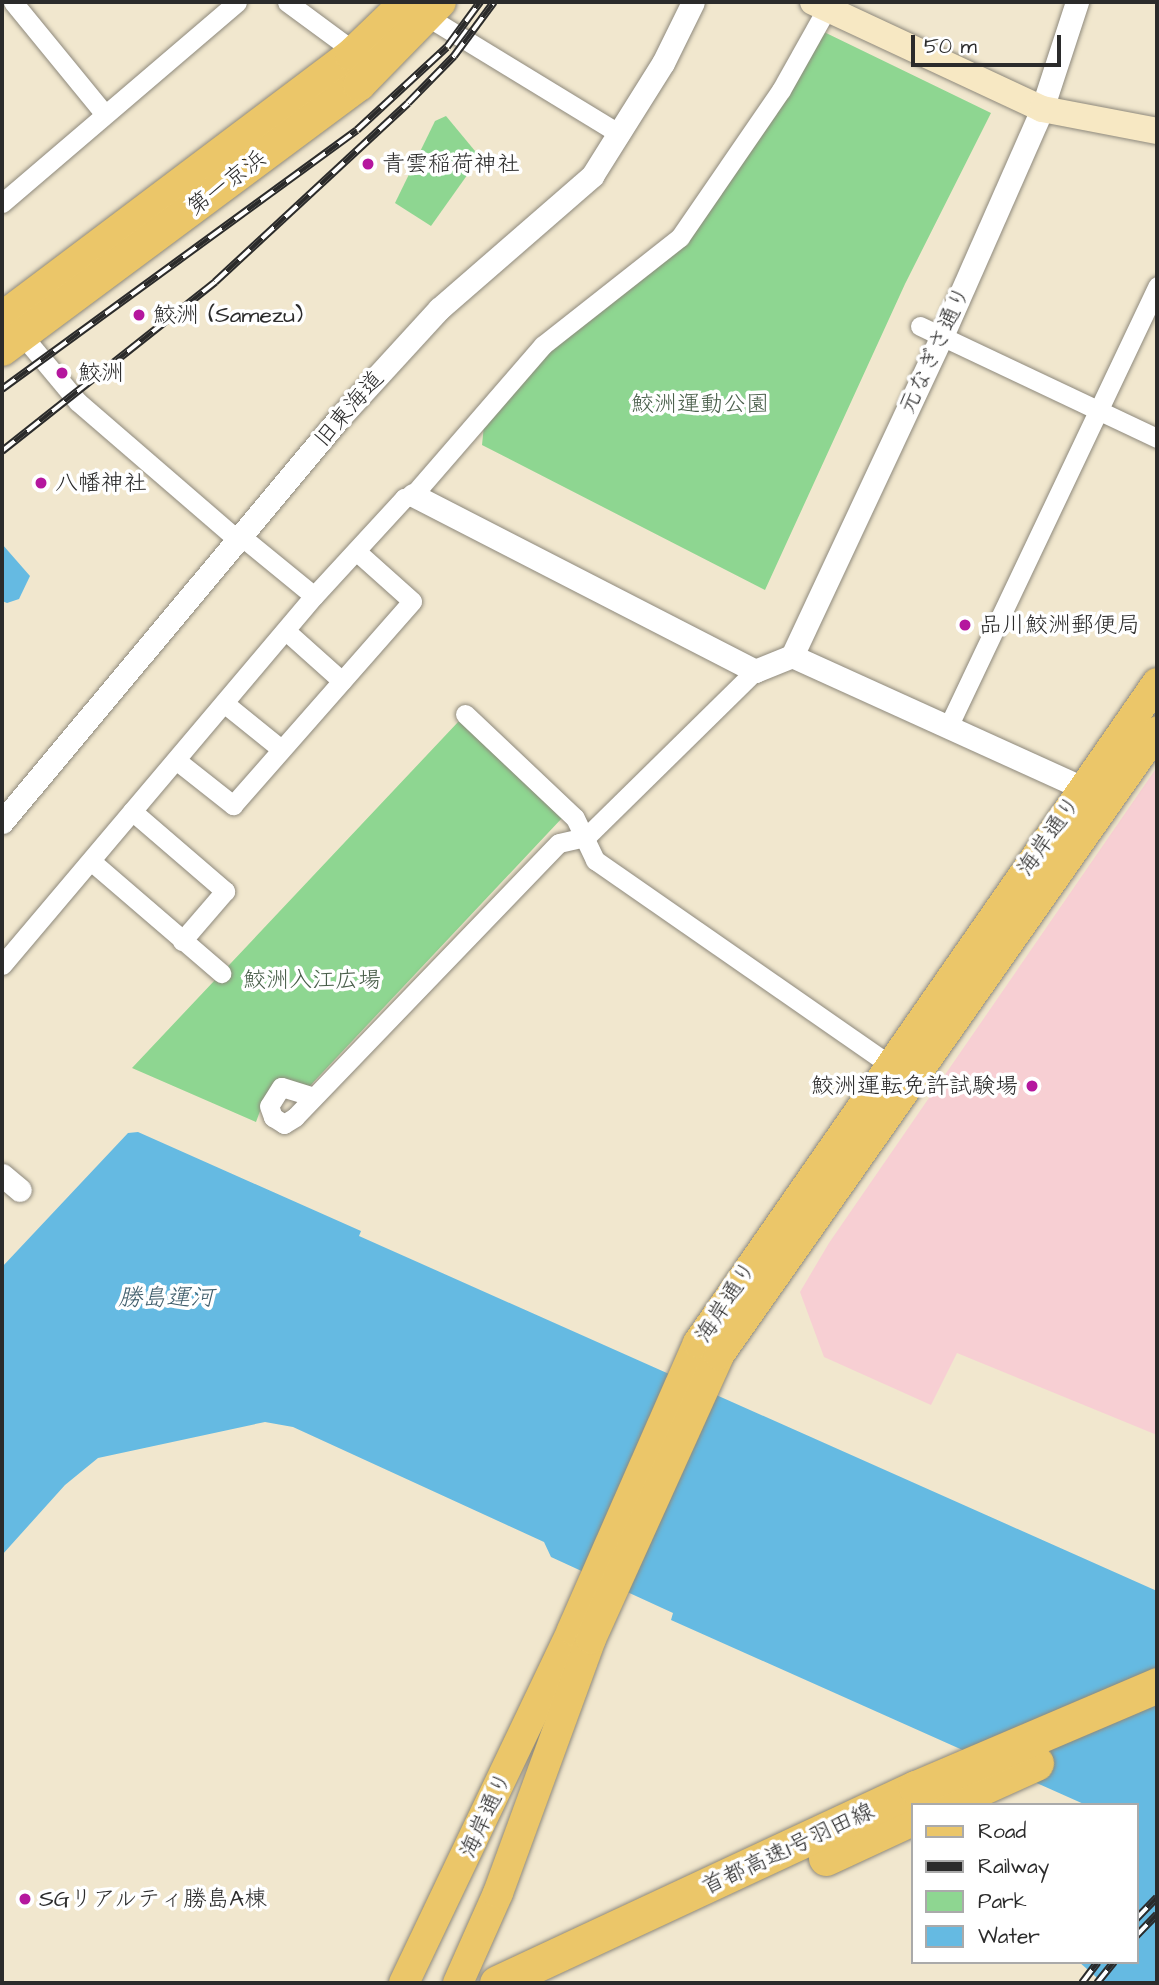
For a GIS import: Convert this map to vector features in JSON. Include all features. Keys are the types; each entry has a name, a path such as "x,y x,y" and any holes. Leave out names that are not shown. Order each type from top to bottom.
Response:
{"highway":[{"name":"第一京浜","path":"8,334 351,55 425,7"},
{"name":"第一京浜","path":"8,334 359,85 425,7"},
{"name":"首都高速1号羽田線","path":"497,1983 916,1788 1157,1685"},
{"path":"947,1803 1157,1709"},
{"name":"首都高速1号羽田線","path":"549,1983 911,1818"}],"main road":[{"path":"820,5 1042,110 1157,131"},
{"name":"海岸通り","path":"404,1983 594,1604 709,1349 890,1065 1157,683"},
{"name":"海岸通り","path":"709,1349 1157,731"},
{"name":"海岸通り","path":"458,1983 498,1893 594,1604"},
{"path":"472,1983 498,1893"}],"street":[{"path":"13,2 104,113"},
{"path":"2,203 237,2"},
{"path":"287,2 344,44 351,55"},
{"name":"旧東海道","path":"3,817 240,539 340,417 439,309 592,176 663,63 693,2"},
{"name":"元なぎさ通り","path":"792,656 942,336 1042,110 1077,2"},
{"path":"2,965 314,596 404,498 413,495 543,345 680,237 781,90 820,5"},
{"path":"425,7 620,134"},
{"path":"949,725 1101,411 1157,286"},
{"path":"920,326 1157,438"},
{"path":"8,334 78,402 240,539 314,596"},
{"path":"413,495 755,671"},
{"path":"176,760 233,805 412,601 356,551"},
{"path":"286,631 342,681"},
{"path":"312,1096 559,843 586,837 755,671 792,656 1083,788"},
{"path":"224,703 281,749"},
{"path":"465,714 575,818 602,864 890,1065"},
{"path":"132,811 225,891 182,941"},
{"path":"91,861 221,973"},
{"path":"2,1175 20,1190"}],"shaded area":[{"path":"1157,767 1157,1435 957,1353 931,1405 824,1357 800,1292 829,1243"}],"green space":[{"name":"鮫洲運動公園","path":"824,32 991,113 905,284 765,590 482,445 484,425 552,349 681,246"},
{"path":"446,116 480,157 431,226 395,203 435,121"},
{"name":"鮫洲入江広場","path":"459,721 563,817 308,1088 266,1095 256,1122 132,1068"}],"water":[{"path":"2,544 30,576 19,599 7,603 2,601"},
{"name":"勝島運河","path":"138,1132 361,1231 359,1236 1157,1591 1157,1983 1103,1983 1081,1964 1138,1964 1138,1803 1082,1803 671,1620 673,1613 551,1557 544,1542 293,1427 265,1422 98,1458 65,1485 2,1555 2,1267 128,1133"}],"railway":[{"path":"2,389 357,130 447,47 480,2"},
{"path":"2,451 215,282 408,103 454,56 494,2"},
{"path":"1138,1917 1157,1897"},
{"path":"1138,1934 1157,1914"},
{"path":"1082,1983 1096,1964"},
{"path":"1097,1983 1112,1964"}],"place":[{"name":"青雲稲荷神社","path":"368,164"},
{"name":"鮫洲 (Samezu)","path":"139,315"},
{"name":"鮫洲","path":"62,373"},
{"name":"八幡神社","path":"41,483"},
{"name":"品川鮫洲郵便局","path":"965,625"},
{"name":"鮫洲運転免許試験場","path":"1032,1086"},
{"name":"SGリアルティ勝島A棟","path":"25,1899"}]}
